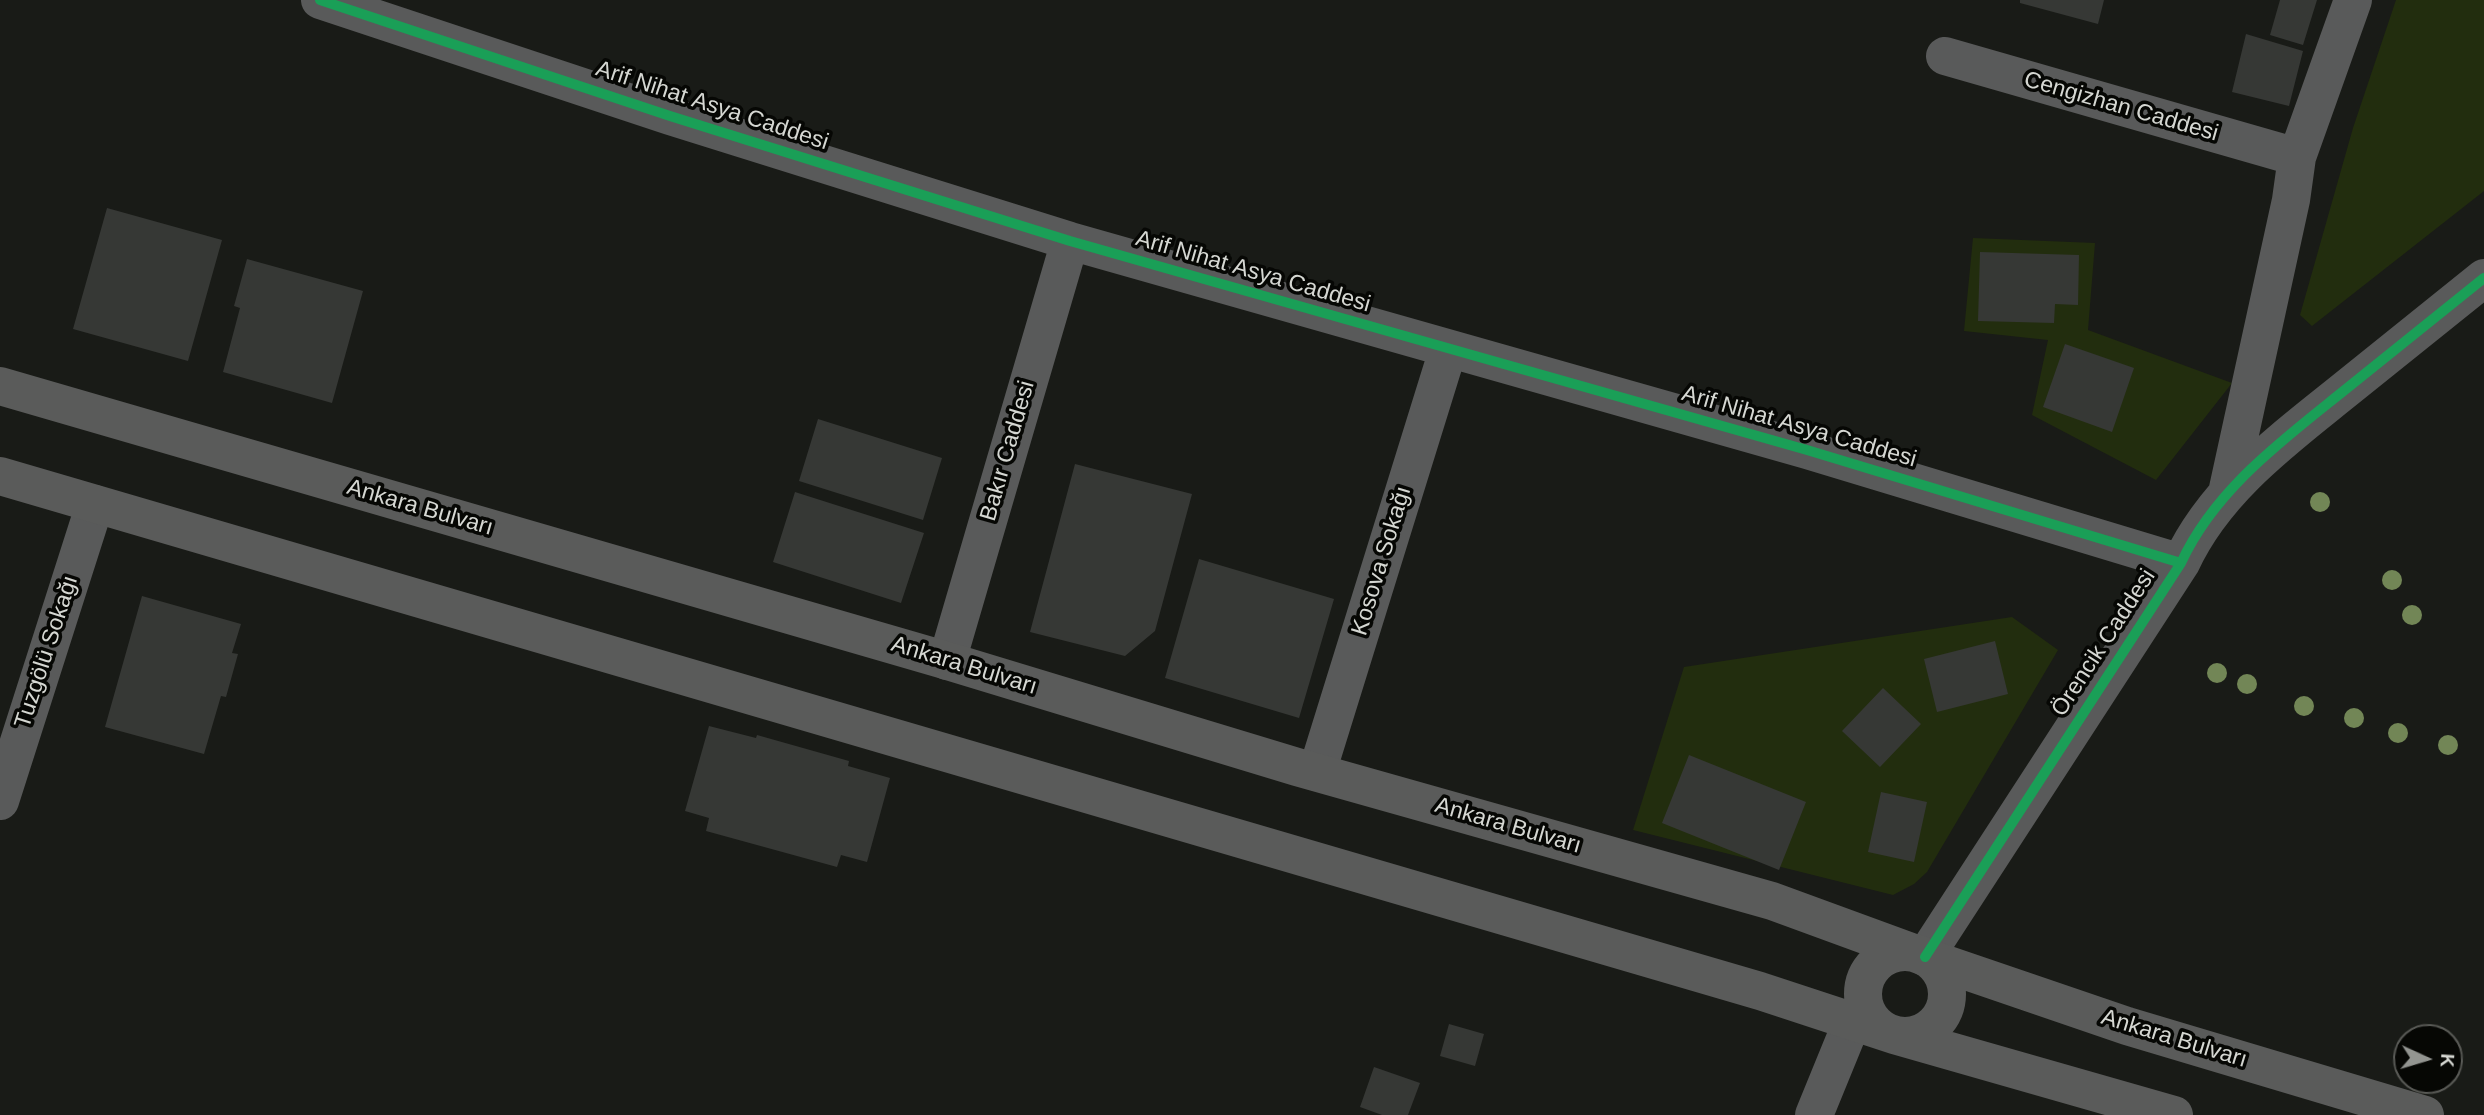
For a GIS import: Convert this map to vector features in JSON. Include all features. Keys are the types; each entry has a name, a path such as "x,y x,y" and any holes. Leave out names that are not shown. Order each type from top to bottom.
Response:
{"main road":[{"name":"Ankara Bulvarı","path":"0,386 947,661 1317,772 1772,901 2127,1026 2425,1115"},
{"name":"Ankara Bulvarı","path":"0,476 1760,991 1894,1035 2174,1115"},
{"name":"Ankara Bulvarı","path":"1908,952 1925,957 1936,965 1947,990 1941,1016 1933,1026 1921,1033 1894,1035 1879,1027 1868,1013 1863,996 1866,979 1876,964 1891,955 1908,952"}],"street":[{"name":"Arif Nihat Asya Caddesi","path":"320,0 670,116 1070,241 1807,450 2181,563"},
{"path":"2227,495 2291,200 2297,157 2353,0"},
{"name":"Cengizhan Caddesi","path":"1945,56 2297,157"},
{"name":"Bakır Caddesi","path":"947,661 1070,241"},
{"name":"Örencik Caddesi","path":"1925,957 2181,563 2190,542 2227,495 2263,456 2484,278"},
{"name":"Kosova Sokağı","path":"1317,772 1448,350"},
{"name":"Tuzgölü Sokağı","path":"0,801 95,504"},
{"path":"1814,1115 1852,1022"}],"green space":[{"path":"2396,0 2484,0 2484,191 2312,326 2300,315 2353,128"},
{"path":"1973,238 2095,243 2088,330 2232,383 2156,480 2032,415 2048,340 1964,331"},
{"path":"2012,617 2058,650 1927,872 1914,884 1893,895 1633,830 1684,667"}],"building":[{"path":"2020,0 2104,0 2098,24 2020,3"},
{"path":"2280,0 2317,0 2303,45 2270,35"},
{"path":"2246,34 2303,51 2289,106 2232,92"},
{"path":"107,208 222,240 188,361 73,329"},
{"path":"1980,252 2079,255 2078,305 2055,304 2054,323 1978,321"},
{"path":"247,259 363,291 332,403 223,372 240,308 234,306"},
{"path":"2065,344 2134,368 2112,432 2043,407"},
{"path":"818,419 942,458 923,520 799,481"},
{"path":"1075,464 1192,494 1155,631 1125,656 1030,632"},
{"path":"795,492 924,533 901,603 773,562"},
{"path":"1199,559 1334,599 1299,718 1165,678"},
{"path":"142,596 241,624 232,653 238,654 226,697 221,696 204,754 105,727"},
{"path":"1995,641 2008,694 1937,712 1924,659"},
{"path":"1883,688 1921,724 1880,767 1842,731"},
{"path":"709,726 756,738 757,735 849,761 848,766 890,778 867,862 841,855 837,867 706,831 709,818 685,811"},
{"path":"1689,755 1806,802 1779,870 1662,823"},
{"path":"1881,792 1927,802 1914,862 1868,852"},
{"path":"1449,1024 1484,1034 1475,1066 1440,1056"},
{"path":"1374,1067 1420,1083 1408,1115 1382,1115 1360,1107"}],"cycle path":[{"path":"320,0 670,116 1070,241 1807,450 2181,563"},
{"path":"1925,957 2212,512 2253,467 2299,427 2484,278"}]}
